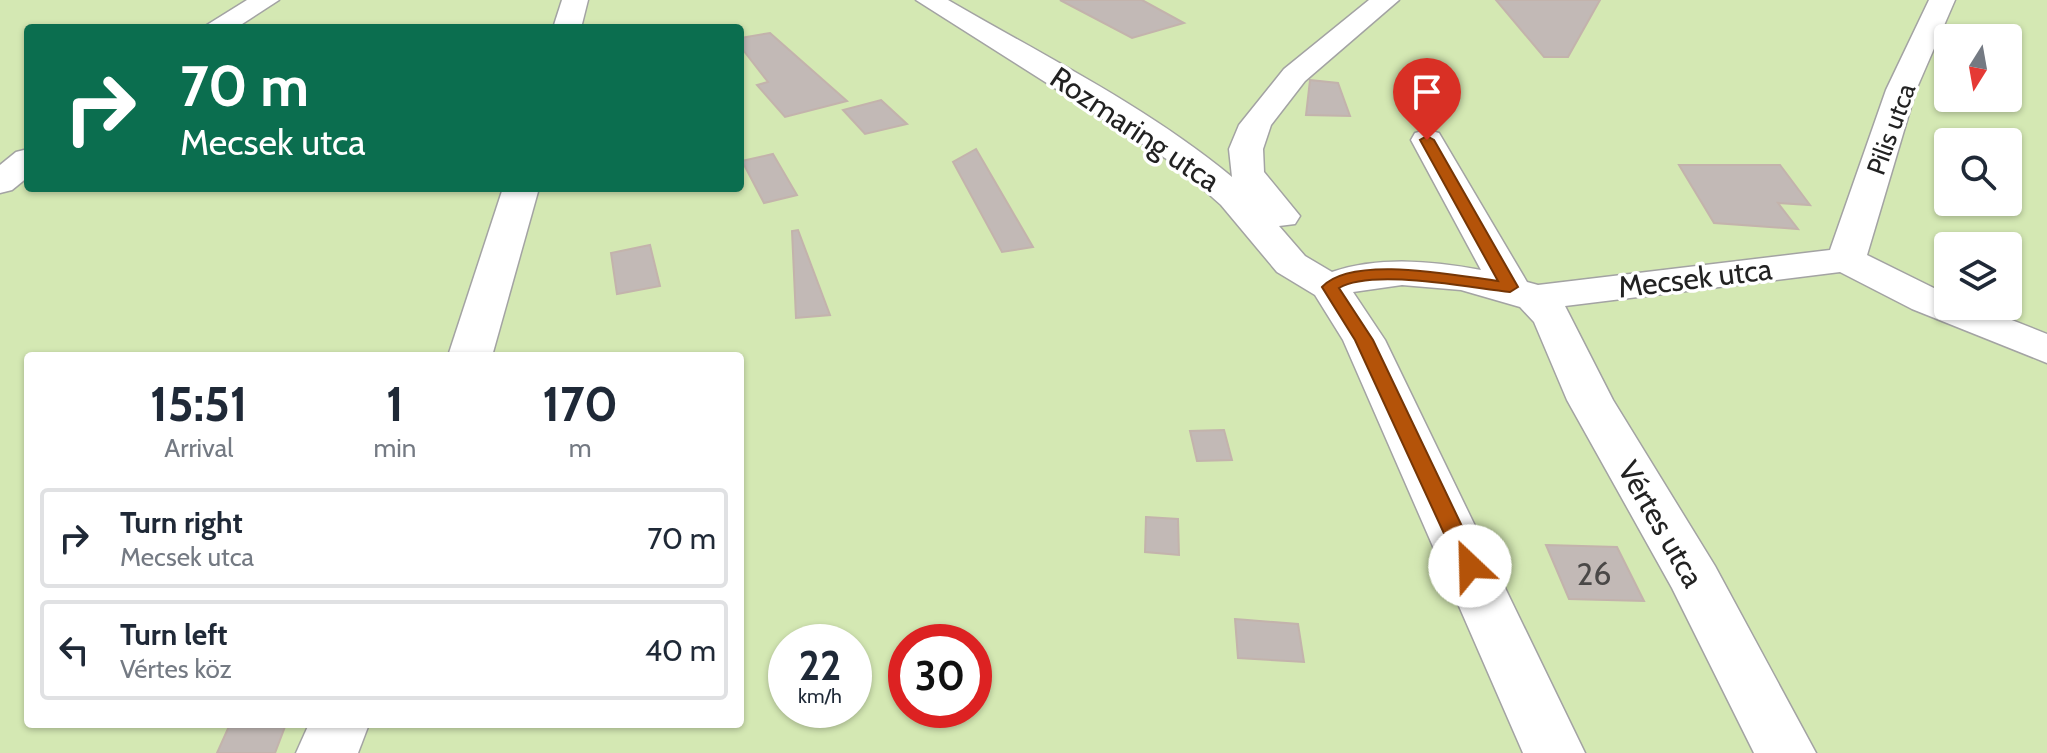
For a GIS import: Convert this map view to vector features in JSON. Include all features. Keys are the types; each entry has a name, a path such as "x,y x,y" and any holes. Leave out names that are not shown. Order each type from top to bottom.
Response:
{"street":[{"path":"223,24 266,0"},
{"path":"568,24 575,0"},
{"name":"Rozmaring utca","path":"929,0 1117,111 1188,158 1234,197 1291,264 1330,287 1364,340 1554,753"},
{"path":"1330,287 1312,248 1260,193 1247,172 1246,156 1254,128 1301,66 1386,0"},
{"name":"Pilis utca","path":"1846,260 1901,90 1942,0"},
{"name":"Vértes utca","path":"1427,140 1522,292 1553,318 1590,400 1696,581 1785,753"},
{"path":"0,183 24,162"},
{"path":"471,352 520,192"},
{"path":"1846,260 1926,300 2047,350"},
{"name":"Mecsek utca","path":"1330,287 1344,278 1401,275 1522,292 1846,260"},
{"path":"327,753 337,728"}],"green space":[{"path":"0,0 2047,0 2047,753 0,753"}],"building":[{"path":"1060,0 1142,0 1184,23 1132,38"},
{"path":"1496,0 1600,0 1568,57 1544,57"},
{"path":"770,33 847,101 785,117 757,85 768,82 744,51 744,37"},
{"path":"1310,80 1338,83 1350,116 1306,115"},
{"path":"881,100 907,124 865,134 843,110"},
{"path":"976,149 1033,247 1002,252 953,162"},
{"path":"773,154 797,195 764,203 744,161"},
{"path":"1679,165 1780,165 1810,205 1778,203 1798,229 1714,223"},
{"path":"798,230 830,315 796,318 792,231"},
{"path":"650,245 660,286 617,294 611,253"},
{"path":"1224,430 1232,460 1197,461 1190,431"},
{"path":"1146,517 1178,519 1179,555 1145,552"},
{"path":"1546,545 1617,547 1644,601 1569,599"},
{"path":"1235,619 1298,624 1304,662 1238,658"},
{"path":"228,728 284,728 275,753 217,753"}],"route":[{"path":"1427,140 1510,287 1474,281 1376,275 1344,278 1330,287 1364,340 1470,566"}]}
